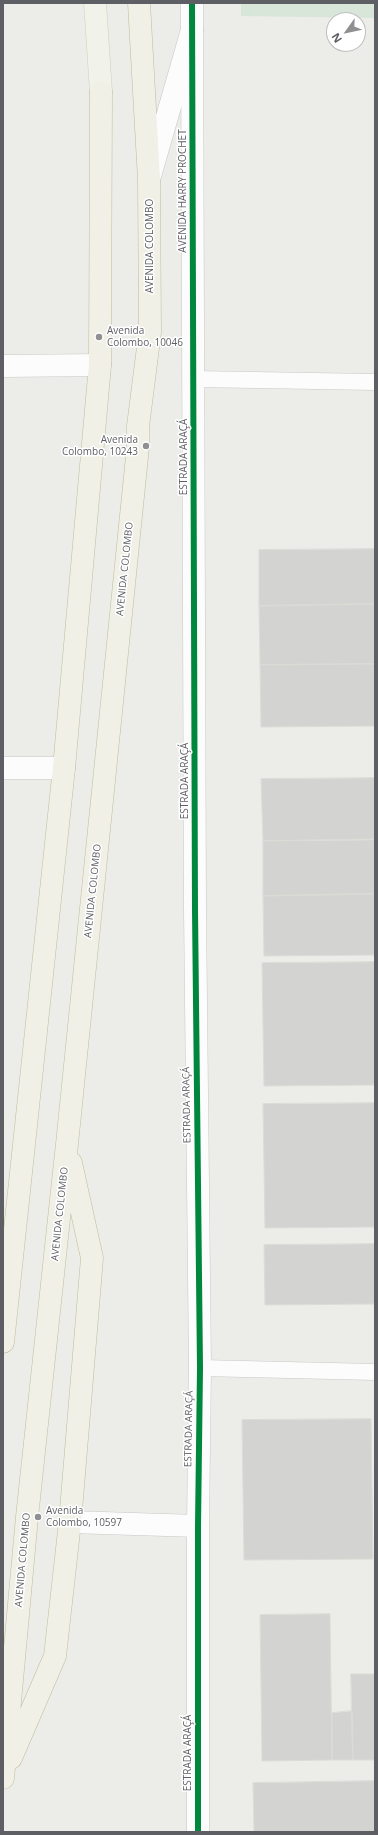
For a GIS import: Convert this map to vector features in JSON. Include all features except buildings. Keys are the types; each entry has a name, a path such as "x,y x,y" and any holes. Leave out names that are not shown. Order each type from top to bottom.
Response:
{"highway":[{"name":"AVENIDA COLOMBO","path":"3,1778 26,1517 67,1144 137,455 138,426 150,332 149,180 140,6"},
{"path":"3,1342 64,768 100,366 102,282 101,92"},
{"path":"3,1775 55,1656 70,1522 92,1258 67,1144"}],"main road":[{"path":"95,3 101,92"}],"street":[{"name":"AVENIDA HARRY PROCHET","path":"192,3 194,379"},
{"path":"149,180 192,30"},
{"path":"3,366 100,366"},
{"name":"ESTRADA ARAÇÁ","path":"194,379 195,910 200,1368 198,1526 198,1832"},
{"path":"3,768 64,768"},
{"path":"70,1522 198,1526"}],"lane":[{"path":"194,379 375,382"},
{"path":"3,1246 15,1224"},
{"path":"200,1368 375,1372"}],"green space":[{"path":"241,3 375,3 375,18 366,18 366,12 326,12 326,17 241,16"}],"cycle path":[{"path":"192,3 195,910 200,1368 198,1526 198,1832"}],"place":[{"name":"Avenida Colombo, 10046","path":"99,337"},
{"name":"Avenida Colombo, 10243","path":"146,446"},
{"name":"Avenida Colombo, 10597","path":"38,1517"}]}
